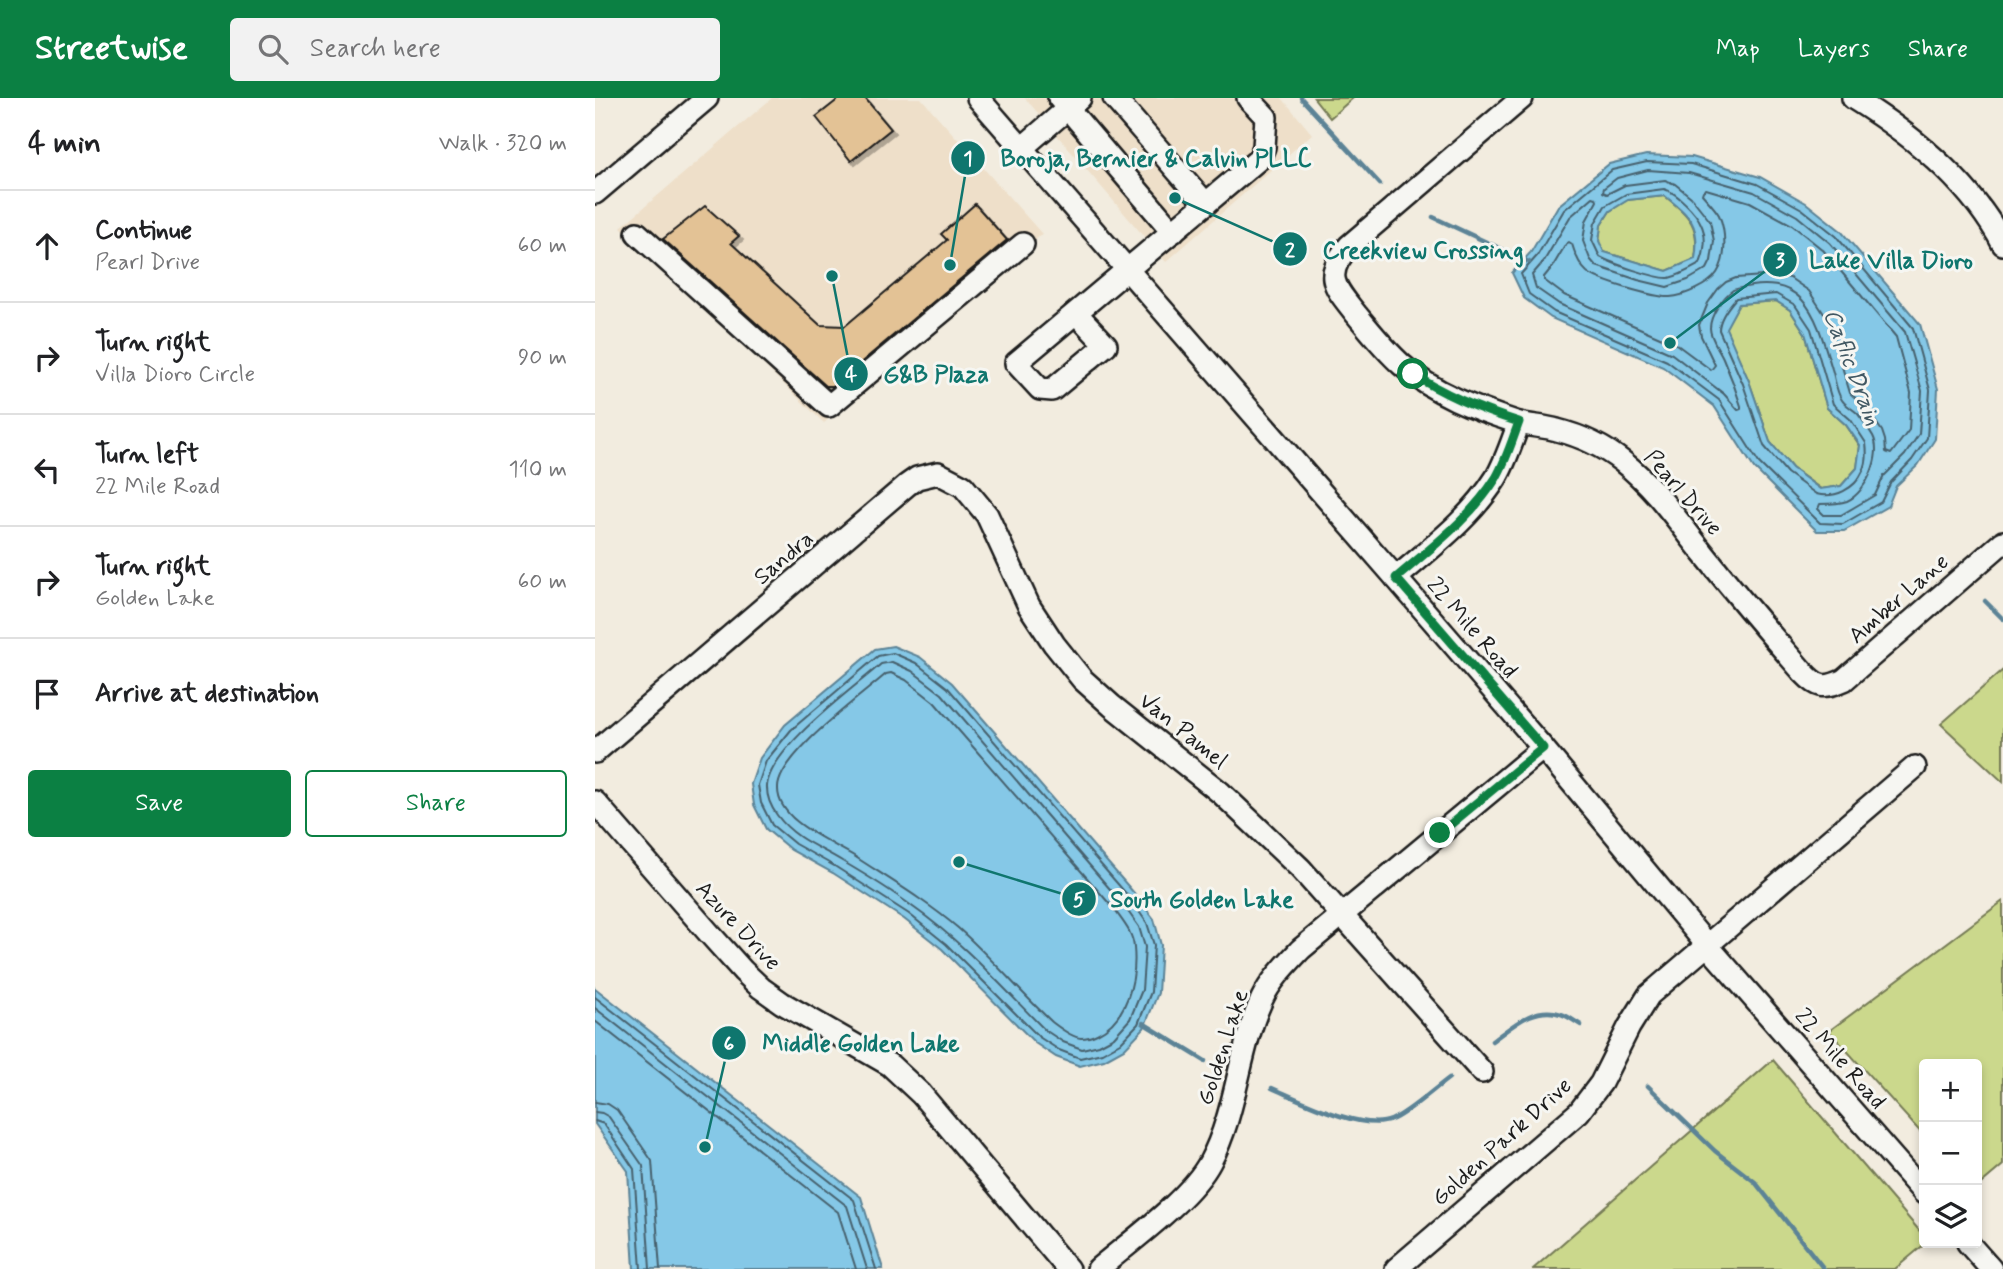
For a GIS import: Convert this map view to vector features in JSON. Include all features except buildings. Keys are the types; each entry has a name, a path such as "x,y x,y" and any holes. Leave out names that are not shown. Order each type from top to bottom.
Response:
{"street":[{"path":"595,193 707,98"},
{"name":"22 Mile Road","path":"978,98 1543,748 1707,945 1919,1187"},
{"path":"1114,98 1206,204"},
{"path":"1076,313 1259,159 1264,147 1266,117 1248,98"},
{"name":"Pearl Drive","path":"1522,98 1349,246 1338,258 1333,279 1362,321 1403,366 1434,388 1476,408 1581,437 1625,464 1672,514 1810,680 1825,687"},
{"path":"1853,98 1898,128 1941,164 1998,219 2003,244"},
{"path":"1022,148 1069,102 1173,232"},
{"path":"636,233 829,406 1023,244"},
{"path":"1396,578 1449,533 1485,494 1502,466 1519,422"},
{"name":"Sandra","path":"595,752 917,478 938,473 963,486 987,514 999,540"},
{"name":"Van Pamel","path":"999,540 1029,606 1082,679 1221,793 1300,868 1482,1072"},
{"name":"Amber Lane","path":"1825,687 1844,680 2003,542"},
{"name":"Golden Lake","path":"1098,1269 1185,1193 1208,1166 1219,1143 1262,997 1280,971 1301,948 1543,748"},
{"name":"Golden Park Drive","path":"1396,1269 1579,1112 1601,1083 1629,1027 1650,995 1915,767"},
{"name":"Azure Drive","path":"595,802 708,932 761,988 902,1074 1068,1269"},
{"path":"1972,1248 1991,1269"}],"shaded area":[{"path":"772,98 921,98 1042,234 824,423 621,227"},
{"path":"1025,98 1282,98 1312,134 1166,262"}],"green space":[{"path":"1314,98 1353,98 1330,118"},
{"path":"1665,196 1691,223 1696,238 1695,259 1667,271 1604,252 1599,242 1601,225 1610,211 1627,200"},
{"path":"1776,301 1790,310 1805,333 1827,408 1846,425 1860,446 1857,468 1841,486 1821,489 1792,468 1770,442 1749,381 1725,328 1739,304"},
{"path":"2003,670 2003,782 1941,724"},
{"path":"2003,901 2003,1165 1982,1183 1982,1059 1919,1059 1919,1130 1829,1031"},
{"path":"1773,1060 1919,1230 1920,1248 1895,1269 1533,1269"}],"water":[{"path":"1646,155 1692,157 1760,177 1806,203 1841,231 1920,324 1938,389 1935,439 1918,465 1896,486 1888,506 1844,531 1817,531 1754,468 1714,406 1663,367 1551,318 1524,298 1512,273 1531,252 1558,206 1609,164","holes":["1665,196 1692,222 1696,238 1695,259 1667,271 1604,252 1599,241 1601,225 1610,211 1628,200","1776,301 1790,310 1805,333 1827,408 1846,425 1860,445 1857,468 1841,486 1820,489 1792,468 1770,442 1749,381 1726,328 1739,304"]},
{"path":"893,646 920,657 952,683 1154,919 1161,945 1158,993 1144,1028 1124,1049 1104,1060 1080,1066 1056,1057 1035,1043 942,949 904,919 833,873 791,850 766,829 754,805 751,784 760,758 785,725 875,649"},
{"path":"595,988 861,1197 883,1269 634,1269 628,1171 595,1124"}],"waterway":[{"name":"Caflic Drain","path":"1301,98 1380,184"},
{"name":"Caflic Drain","path":"1433,217 1529,262"},
{"name":"Caflic Drain","path":"1985,601 2003,619"},
{"path":"1492,1041 1516,1023 1542,1012 1561,1014 1581,1025"},
{"path":"1143,1023 1205,1061"},
{"path":"1272,1088 1331,1113 1379,1123 1405,1112 1449,1078"},
{"path":"1648,1086 1715,1151 1755,1182 1824,1269"}],"place":[{"name":"Creekview Crossing","path":"1175,198"},
{"name":"Boroja, Bernier & Calvin PLLC","path":"950,265"},
{"name":"G&B Plaza","path":"832,276"},
{"name":"Lake Villa Dioro","path":"1670,343"},
{"name":"South Golden Lake","path":"959,862"},
{"name":"Middle Golden Lake","path":"705,1147"}],"route":[{"path":"1413,374 1434,388 1476,408 1519,422 1507,455 1485,494 1449,533 1396,578 1543,748 1440,833"}]}
